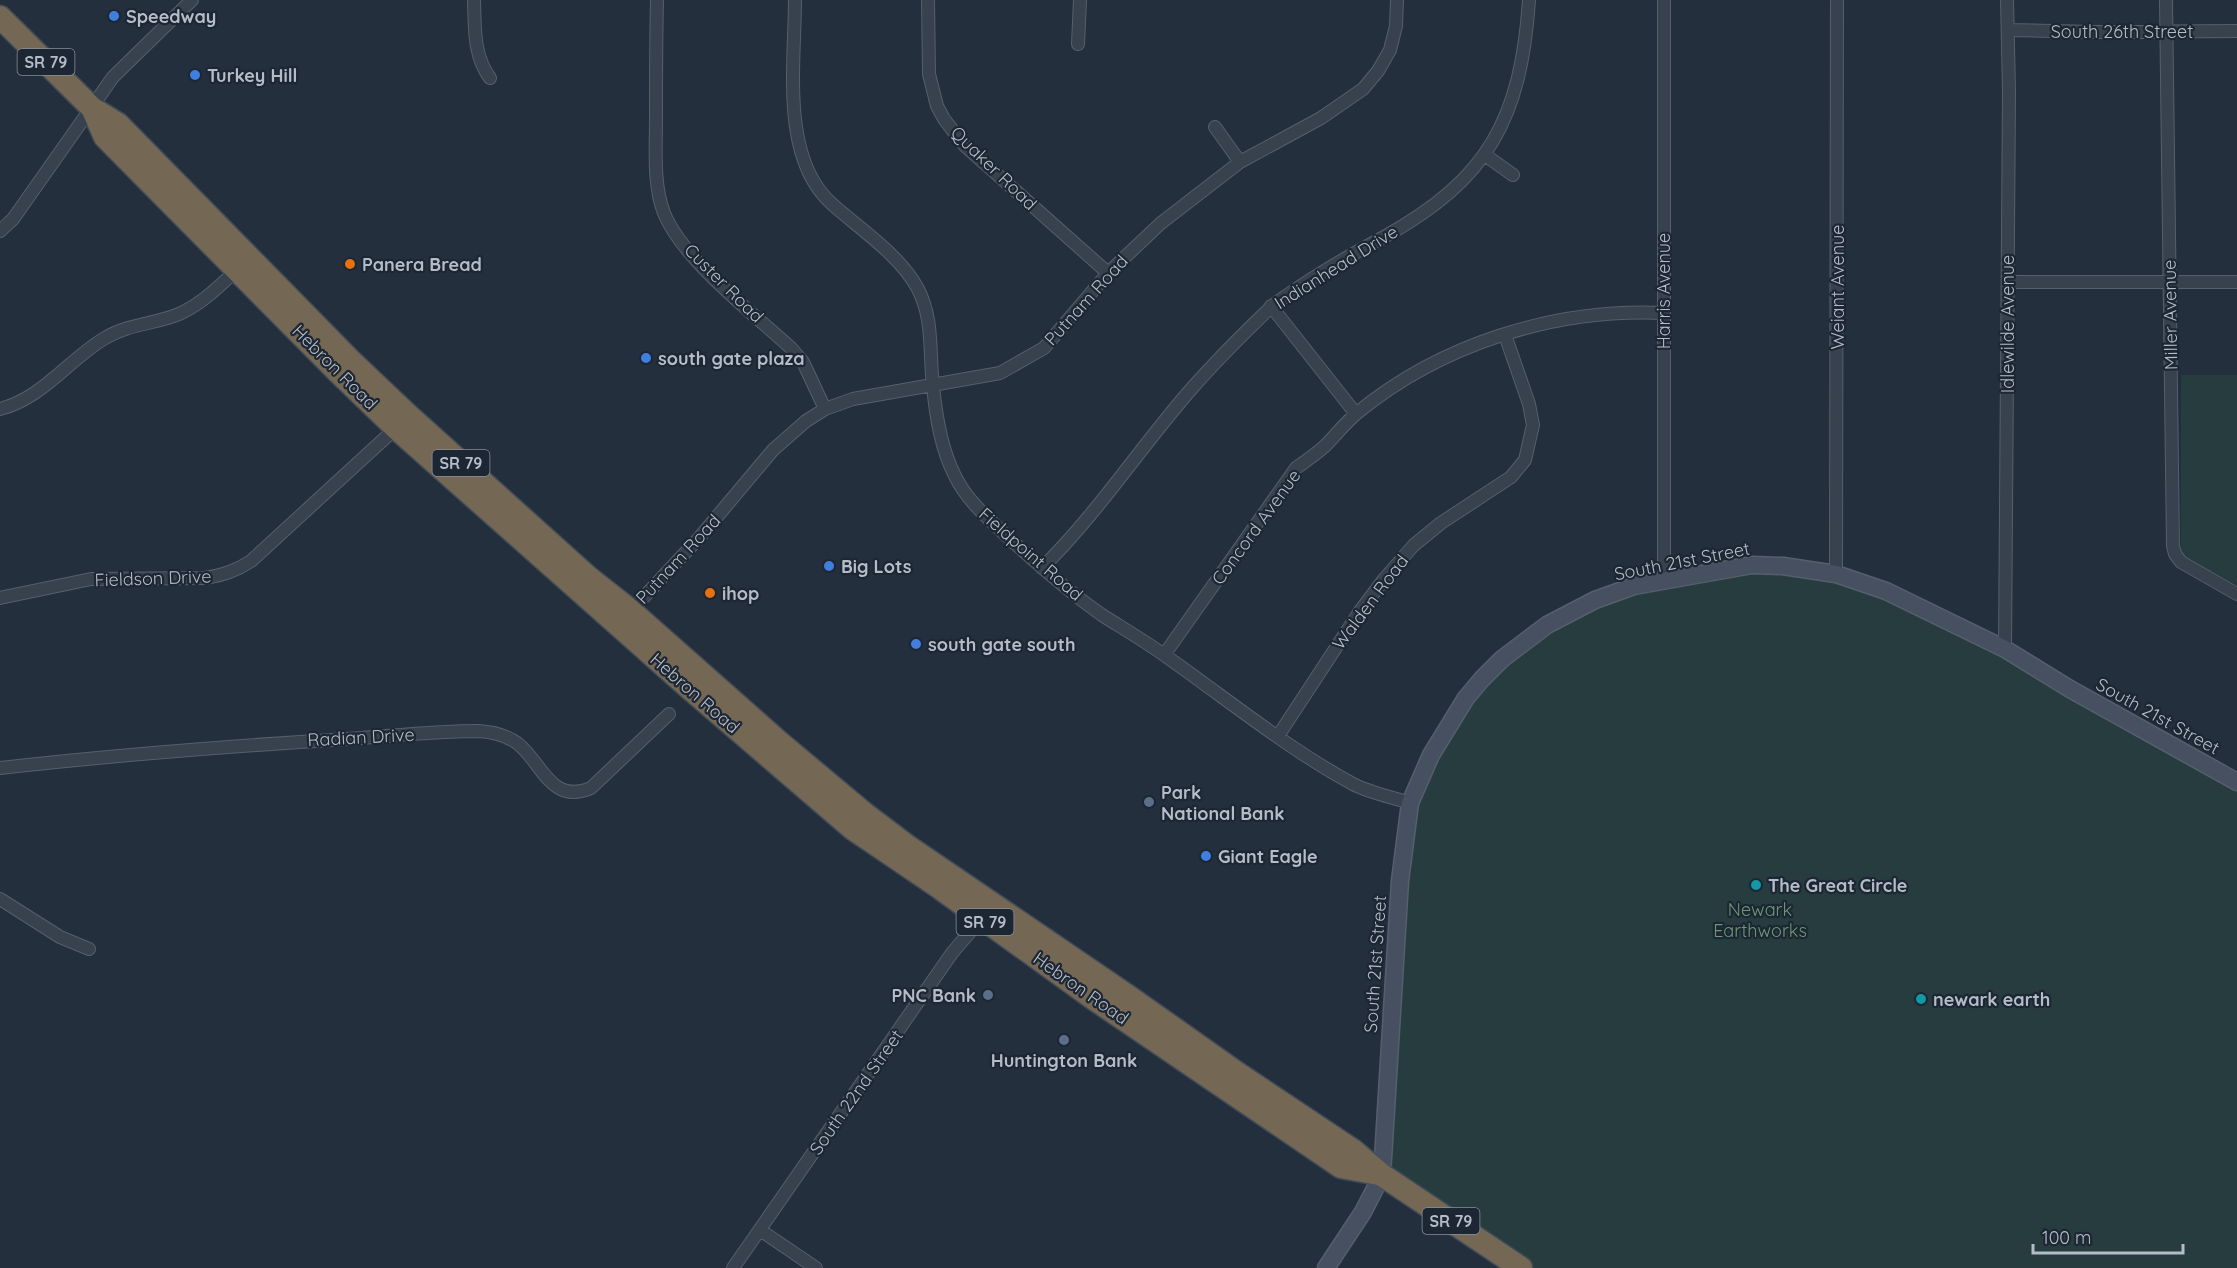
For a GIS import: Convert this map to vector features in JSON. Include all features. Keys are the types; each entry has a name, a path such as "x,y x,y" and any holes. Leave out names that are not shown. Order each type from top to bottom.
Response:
{"highway":[{"name":"Hebron Road","path":"0,17 92,108 118,124 350,360 588,577 624,617 767,756 853,829 940,888 983,908 1064,960 1075,960 1354,1151 1382,1175 1521,1268"},
{"name":"Hebron Road","path":"92,108 105,137 396,428 624,617 983,908 1341,1167 1382,1175"}],"main road":[{"name":"South 21st Street","path":"1382,1175 1400,881 1410,803 1431,755 1466,698 1502,659 1546,625 1595,600 1634,586 1752,566 1783,566 1836,574 1886,591 2005,649 2237,782"},
{"path":"1326,1268 1364,1212 1382,1175"}],"street":[{"path":"0,231 13,219 113,77 192,0"},
{"path":"474,0 477,48 480,61 489,78"},
{"name":"Custer Road","path":"657,0 656,144 658,191 665,214 688,250 702,266 792,348 803,362 825,409"},
{"name":"Fieldpoint Road","path":"795,0 794,85 798,140 802,156 814,180 829,201 893,258 918,289 930,325 933,386 943,448 956,478 973,503 1042,568 1102,614 1278,736 1355,785 1410,803"},
{"name":"Quaker Road","path":"928,0 929,74 937,106 944,119 964,145 1108,273"},
{"path":"1078,44 1080,0"},
{"name":"Putnam Road","path":"624,617 699,538 774,450 806,421 825,409 854,399 1000,373 1044,348 1108,273 1161,223 1240,162 1321,117 1363,89 1390,50 1396,26 1397,0"},
{"name":"Indianhead Drive","path":"1042,568 1071,540 1192,388 1271,306 1352,253 1420,216 1463,181 1485,154 1504,122 1516,88 1526,44 1529,0"},
{"name":"Harris Avenue","path":"1664,0 1664,582"},
{"name":"Weiant Avenue","path":"1836,574 1837,0"},
{"name":"Idlewilde Avenue","path":"2005,649 2008,282 2007,0"},
{"name":"Miller Avenue","path":"2166,0 2173,546 2181,562 2237,594"},
{"name":"South 26th Street","path":"2008,30 2237,31"},
{"path":"1215,127 1240,162"},
{"path":"1485,154 1513,175"},
{"path":"0,408 34,395 88,349 107,336 129,327 178,314 197,305 237,270"},
{"path":"2008,282 2237,282"},
{"path":"1271,306 1356,414"},
{"name":"Concord Avenue","path":"1164,655 1296,468 1323,447 1356,414 1401,382 1479,343 1551,322 1588,315 1630,311 1663,313"},
{"name":"Walden Road","path":"1278,736 1360,611 1414,545 1441,523 1511,477 1525,460 1533,425 1529,404 1504,335"},
{"name":"Fieldson Drive","path":"0,598 91,579 205,578 223,575 238,569 267,547 396,428"},
{"name":"Radian Drive","path":"0,768 189,748 401,734 490,732 518,744 548,780 559,788 568,792 580,793 591,788 669,714"},
{"path":"0,899 60,937 89,950"},
{"name":"South 22nd Street","path":"733,1268 983,908"},
{"path":"760,1230 816,1268"}],"green space":[{"path":"2181,375 2237,375 2237,585 2181,555"},
{"name":"Newark Earthworks","path":"1752,565 1891,593 2237,783 2237,1268 1521,1268 1382,1175 1410,803 1482,679 1595,600"}],"place":[{"name":"Speedway","path":"114,16"},
{"name":"Turkey Hill","path":"195,75"},
{"name":"Panera Bread","path":"350,264"},
{"name":"south gate plaza","path":"646,358"},
{"name":"Big Lots","path":"829,566"},
{"name":"ihop","path":"710,593"},
{"name":"south gate south","path":"916,644"},
{"name":"Park National Bank","path":"1149,802"},
{"name":"Giant Eagle","path":"1206,856"},
{"name":"The Great Circle","path":"1756,885"},
{"name":"PNC Bank","path":"988,995"},
{"name":"newark earth","path":"1921,999"},
{"name":"Huntington Bank","path":"1064,1040"}]}
